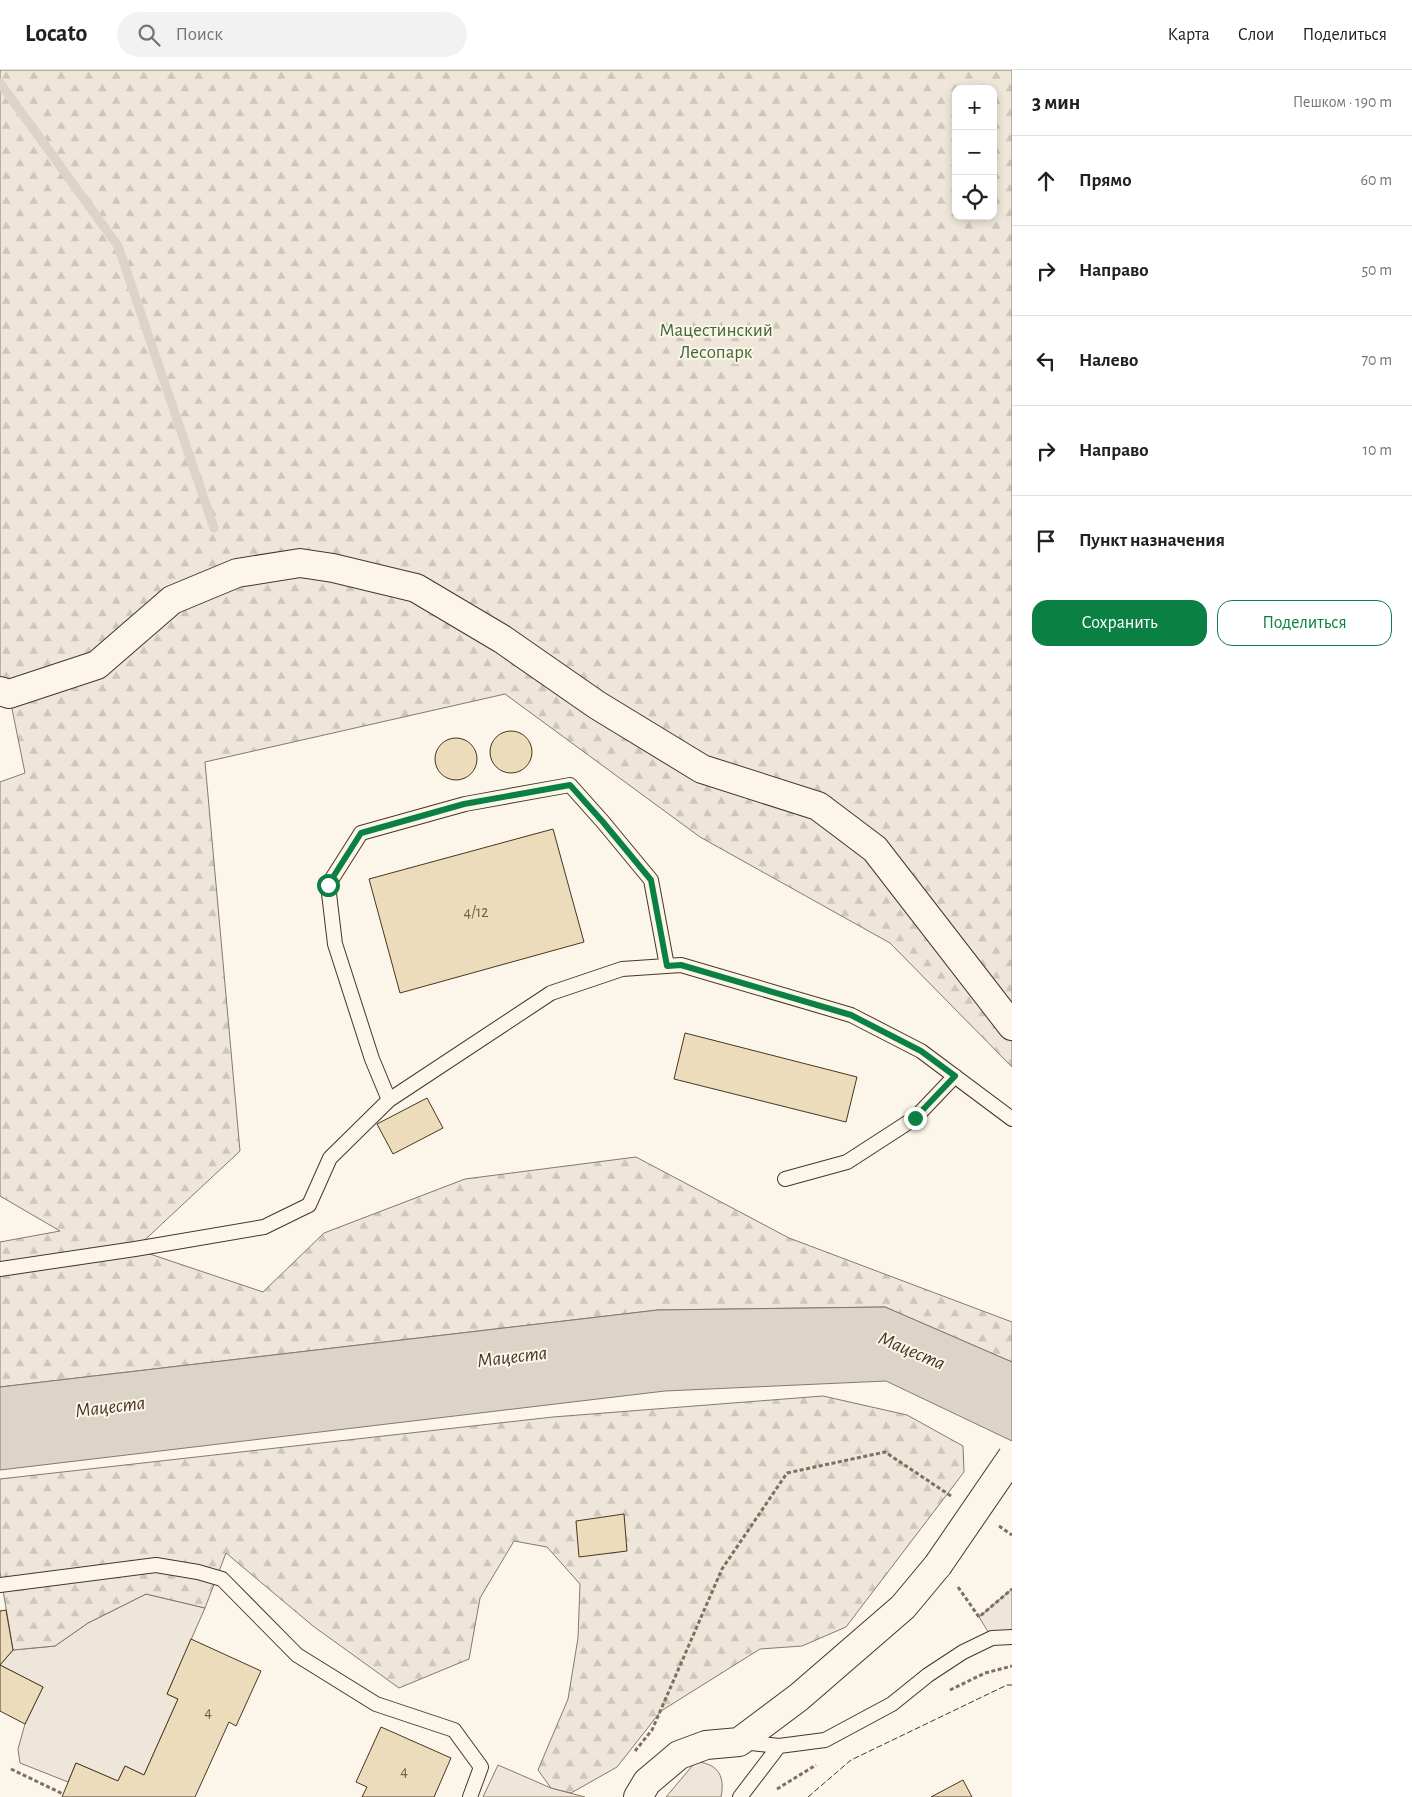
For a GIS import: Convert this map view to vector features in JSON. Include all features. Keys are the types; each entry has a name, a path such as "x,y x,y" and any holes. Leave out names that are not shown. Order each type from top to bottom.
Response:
{"street":[{"path":"3,693 96,665 172,600 237,573 300,563 333,568 416,588 502,639 596,705 702,770 818,806 875,850 1012,1026"},
{"path":"638,1797 647,1782 680,1755 706,1745 739,1742 799,1697 903,1607 946,1573 1012,1457"}],"lane":[{"path":"389,1100 372,1059 335,944 328,885 361,833 464,804 570,785 651,880 667,966"},
{"path":"0,1269 264,1227 309,1205 330,1158 389,1100 551,993 622,969 681,965 851,1015 921,1051 1012,1119"},
{"path":"785,1179 846,1162 915,1118 955,1076"},
{"path":"0,1584 156,1565 198,1572 222,1579 297,1655 376,1704 454,1730 481,1767 470,1797"},
{"path":"739,1742 779,1746 825,1740 892,1704 928,1675 963,1652 992,1638 1012,1637"},
{"path":"740,1797 779,1746"}],"path":[{"path":"630,1759 652,1730 722,1569 787,1473 885,1452 956,1499"},
{"path":"996,1525 1012,1535"},
{"path":"946,1573 978,1617 1012,1589"},
{"path":"11,1768 63,1794"}],"green space":[{"name":"Мацестинский Лесопарк","path":"0,70 1012,70 1012,1067 890,943 700,837 505,694 205,762 240,1151 135,1249 263,1292 324,1233 465,1179 636,1157 789,1238 1012,1322 1012,1362 885,1307 658,1310 0,1387 0,1242 60,1231 0,1196 0,782 25,773 9,694 0,691"},
{"path":"823,1396 907,1415 963,1446 964,1472 846,1627 802,1646 760,1649 661,1711 617,1767 571,1793 551,1788 538,1770 568,1699 578,1638 580,1584 547,1547 514,1541 480,1598 469,1659 399,1688 313,1626 226,1553 205,1608 146,1594 88,1623 55,1646 13,1650 0,1572 0,1479 553,1417"},
{"path":"1012,1589 1012,1637 992,1638 979,1617"},
{"path":"146,1594 205,1608 167,1694 178,1699 144,1775 125,1766 118,1781 76,1763 68,1782 20,1763 18,1749 25,1724 43,1687 0,1665 13,1650 55,1646 88,1623"},
{"path":"699,1762 711,1766 719,1773 722,1784 721,1797 666,1797 693,1765"},
{"path":"498,1765 551,1788 585,1797 483,1797"}],"water":[{"name":"Мацеста","path":"885,1307 1012,1362 1012,1441 886,1381 665,1391 0,1470 0,1387 658,1310"}],"building":[{"path":"507,731 515,731 526,737 532,752 526,767 515,773 507,773 496,767 490,756 490,748 496,737"},
{"path":"452,738 460,738 471,744 477,759 471,774 460,780 452,780 441,774 435,763 435,755 441,744"},
{"path":"553,829 584,942 400,993 369,879"},
{"path":"685,1033 857,1077 846,1122 674,1079"},
{"path":"427,1098 443,1128 393,1154 377,1124"},
{"path":"624,1514 627,1551 579,1557 576,1521"},
{"path":"6,1610 13,1650 0,1665 0,1611"},
{"path":"191,1639 261,1671 236,1726 229,1722 195,1797 62,1797 76,1763 118,1781 125,1766 144,1775 178,1699 167,1694"},
{"path":"0,1665 43,1687 25,1724 0,1711"},
{"path":"381,1727 451,1758 434,1797 362,1797 367,1787 356,1782"},
{"path":"963,1780 972,1797 931,1797"}],"waterway":[{"path":"0,83 118,246 214,528"}],"fence":[{"path":"808,1797 851,1760 1007,1685 1012,1685"}],"route":[{"path":"328,885 361,833 464,804 570,785 651,880 667,966 681,965 851,1015 921,1051 955,1076 915,1118"}]}
